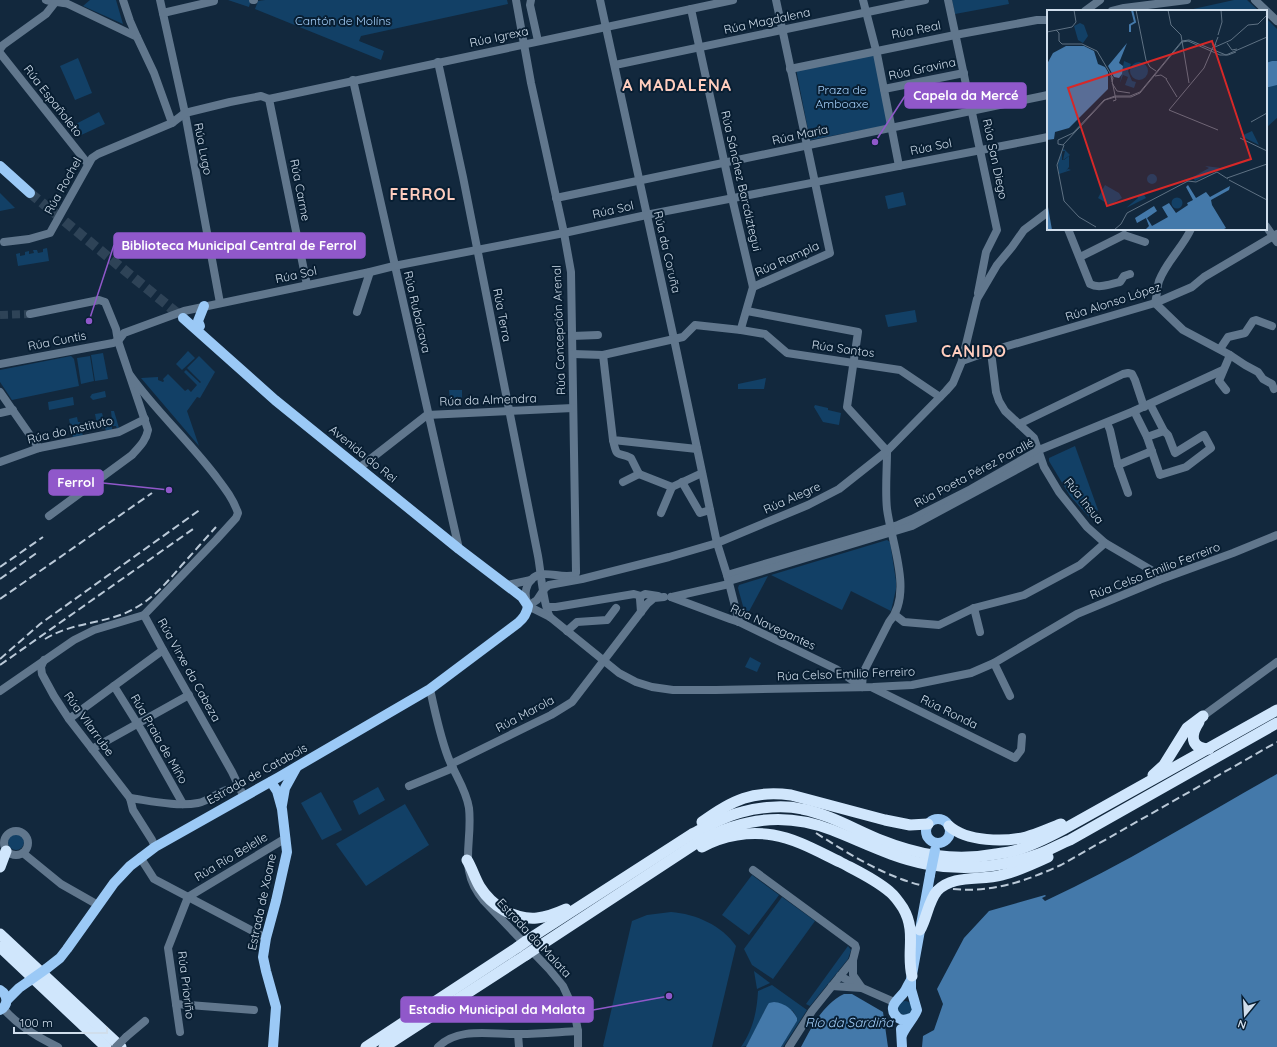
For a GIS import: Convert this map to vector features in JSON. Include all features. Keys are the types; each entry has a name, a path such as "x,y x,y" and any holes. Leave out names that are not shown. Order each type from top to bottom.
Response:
{"highway":[{"path":"384,1047 522,951 529,939 582,904 692,834 715,822 741,812 775,807 802,809 835,820 878,839 908,850 930,855 957,858 977,857 1016,851 1037,843 1277,710"},
{"path":"1203,716 1194,729 1193,738 1197,746 1202,749 1209,749"},
{"path":"1139,787 1164,765 1187,728 1203,716"},
{"path":"366,1047 522,951 538,947 698,842 716,832 742,823 772,819 801,821 823,827 912,861 955,868 993,866 1039,854 1070,840 1277,723"},
{"path":"644,865 660,851 705,819 734,802 764,793 791,795 910,825 928,824"},
{"path":"920,930 932,900 937,891 944,885 961,880 1000,876 1025,868 1080,840 1142,800"},
{"path":"949,826 960,833 991,840 1003,840 1027,837 1090,814"},
{"path":"657,869 667,866 711,842 732,836 751,834 773,835 794,840 869,877 889,891 898,900 908,919 911,931 910,964 912,978"},
{"path":"0,867 3,849"},
{"path":"467,860 479,886 491,902 517,916 537,918 552,915 582,904"},
{"path":"0,934 124,1042"},
{"path":"0,947 106,1047"}],"main road":[{"path":"0,166 30,193"},
{"path":"200,326 198,321 204,306"},
{"path":"183,315 200,326 233,356 237,363 238,369"},
{"name":"Avenida do Rei","path":"183,315 238,369 459,549 522,597 528,606"},
{"name":"Estrada de Catabois","path":"3,1000 60,958 114,883 140,857 430,689 518,623 525,615 528,606"},
{"path":"282,808 285,788 296,767"},
{"path":"282,808 275,780 282,780 285,788"},
{"name":"Estrada de Xoane","path":"273,1047 276,1007 263,957 266,938 287,852 282,808"},
{"path":"902,1035 917,1010 911,989 912,978 935,846 927,836 926,832 928,824 934,820 941,819 944,820 949,826 950,833 946,840 935,846"},
{"path":"911,1018 904,1020 898,1018 894,1014 893,1010 897,999 912,978"},
{"path":"897,999 907,996 914,1000"},
{"path":"898,1018 902,1035 902,1047"}],"street":[{"path":"46,0 57,0 77,4 137,37"},
{"path":"0,49 46,14 57,0"},
{"path":"123,0 130,21 154,73 172,123"},
{"name":"Rúa Lugo","path":"160,0 185,113 220,303"},
{"name":"Rúa Concepción Arenal","path":"516,0 564,233 571,277 576,572"},
{"path":"531,0 530,5 538,41"},
{"name":"Rúa da Coruña","path":"600,0 674,339 696,450 717,543 739,622"},
{"name":"Rúa Igrexa","path":"185,113 260,96 269,99 734,0"},
{"path":"776,0 814,182"},
{"path":"863,0 876,51 899,166"},
{"name":"Rúa Magdalena","path":"615,66 925,0"},
{"name":"Rúa San Diego","path":"948,0 997,230 986,252 977,300"},
{"path":"1086,10 1100,0"},
{"path":"1116,10 1187,0"},
{"path":"1256,0 1266,10"},
{"path":"163,13 204,2 214,1"},
{"path":"1158,10 1174,3"},
{"name":"Rúa Sánchez Barcáiztegui","path":"691,9 698,48 753,287 747,311 740,330"},
{"path":"1267,11 1277,21"},
{"name":"Rúa Real","path":"790,69 955,35 1038,20 1047,20"},
{"name":"Rúa Españoleto","path":"0,53 88,164"},
{"name":"Rúa Terra","path":"438,62 463,177 543,590"},
{"name":"Rúa Gravina","path":"884,89 964,73"},
{"name":"Rúa Rubalcava","path":"353,80 427,414 459,549"},
{"name":"Rúa María","path":"556,198 972,111 1047,97"},
{"name":"Rúa Carme","path":"269,99 307,285"},
{"name":"Rúa Rochel","path":"4,242 29,239 50,233 92,158 98,154 172,123 185,113"},
{"name":"Rúa Sol","path":"124,332 183,315 204,306 646,215 1047,137"},
{"name":"Rúa Rampla","path":"753,287 830,253 814,182"},
{"path":"977,300 996,265 1012,247 1024,230 1047,213"},
{"path":"1267,227 1276,237"},
{"path":"1068,230 1090,284 1098,286 1120,282 1124,276 1130,274"},
{"path":"1191,230 1186,240 1172,258 1160,280 1155,303 1183,330 1220,349 1258,372 1263,379 1272,384 1274,389"},
{"path":"1080,257 1124,232 1145,242"},
{"name":"Rúa Alonso López","path":"962,361 1155,303 1192,286 1204,277 1276,237"},
{"path":"357,312 370,272"},
{"name":"Rúa Alegre","path":"543,590 549,585 582,579 717,543 808,505 839,489 887,451 953,383 962,361 977,300"},
{"path":"30,314 95,301 104,301 116,329 118,341 148,430 147,437 132,455 49,516"},
{"path":"747,311 858,332 847,408 887,451 887,509 900,569 900,598 895,615 889,622 864,673 862,687"},
{"path":"1220,349 1228,337 1245,332 1253,321 1256,320 1272,326"},
{"name":"Rúa Santos","path":"674,339 683,337 695,325 765,334 787,353 900,370 940,397"},
{"path":"116,329 119,332 124,332 118,341"},
{"path":"572,336 598,335"},
{"path":"573,354 603,355 674,339"},
{"name":"Rúa Cuntis","path":"0,364 118,341"},
{"name":"Rúa Insua","path":"991,352 996,392 999,401 1005,410 1034,438 1040,454 1059,492 1087,527 1105,543 1151,570 1159,580"},
{"path":"603,355 615,451 620,455 631,458 639,474 672,487"},
{"path":"1226,390 1219,381 1230,355"},
{"name":"Rúa Poeta Pérez Parallé","path":"728,580 892,529 1040,454 1224,370"},
{"path":"1019,424 1123,374 1128,373 1132,374 1147,405 1168,435 1175,453 1204,435 1211,448 1186,467 1160,475 1147,437 1134,411"},
{"path":"130,375 156,406 147,409 145,419"},
{"path":"0,392 39,448"},
{"name":"Rúa Virxe da Cabeza","path":"156,406 199,455 232,499 238,513 236,518 216,540 144,615 232,772 244,797"},
{"name":"Rúa da Almendra","path":"427,414 573,408"},
{"path":"0,413 13,410"},
{"path":"359,468 427,414"},
{"name":"Rúa do Instituto","path":"0,462 39,448 119,432 145,419"},
{"path":"1107,423 1118,465 1128,493"},
{"path":"1147,437 1164,431"},
{"path":"613,440 696,450"},
{"path":"1118,465 1152,451"},
{"path":"661,513 672,487 702,473"},
{"path":"623,482 639,474"},
{"path":"682,482 700,513 710,510"},
{"name":"Rúa Celso Emilio Ferreiro","path":"528,606 550,617 619,673 636,682 665,690 873,687 912,685 971,673 994,663 1077,614 1159,580 1277,535"},
{"path":"895,615 904,622 939,625 974,608 1024,595 1080,565 1105,543"},
{"path":"543,590 537,600 528,606 525,592 534,576 541,574 570,576 575,575 576,572 582,579"},
{"path":"507,585 531,580"},
{"name":"Rúa Navegantes","path":"547,607 556,607 634,594 645,600 668,597 728,580"},
{"path":"543,590 550,617"},
{"name":"Rúa Navegantes","path":"668,597 739,622 836,669 862,687"},
{"name":"Rúa Marola","path":"409,786 452,766 551,715 572,702 641,612 645,600"},
{"path":"568,631 577,622 607,620 616,608"},
{"path":"974,608 980,632"},
{"path":"0,691 74,640 94,630 144,615"},
{"path":"69,719 163,650"},
{"name":"Rúa Vilarrube","path":"44,660 41,667 42,674 54,696 69,719 130,798 133,810 155,847"},
{"path":"1203,716 1277,662"},
{"path":"994,663 1010,696"},
{"name":"Rúa Praia de Miño","path":"114,686 142,730 183,804"},
{"name":"Rúa Ronda","path":"873,687 1015,758 1021,750 1022,737"},
{"path":"430,689 445,749 464,789 468,807 469,832 467,860"},
{"path":"92,749 189,695"},
{"path":"227,806 232,789 232,772"},
{"path":"130,798 193,804 206,801 232,789"},
{"path":"17,830 24,834 28,842 26,850 23,853 16,855 12,855 3,849 4,840 8,833 17,830"},
{"name":"Rúa Río Belelle","path":"188,897 286,838"},
{"path":"23,853 61,884 98,904"},
{"path":"140,857 154,879 266,938"},
{"name":"Estrada da Malata","path":"467,860 469,877 477,894 549,968 563,986 574,1010 578,1031 578,1047"},
{"path":"753,870 855,945 856,951 853,960 853,975 862,988"},
{"name":"Rúa Prioriño","path":"180,1032 168,948 188,897"},
{"path":"789,1047 812,1011 853,960"},
{"path":"840,976 862,988 897,999"},
{"path":"832,986 862,988"},
{"path":"3,1000 28,1030 43,1040 58,1047"},
{"path":"176,1004 254,1010"},
{"path":"116,1047 124,1042 145,1021"},
{"path":"438,1047 456,1036 477,1032 518,1034 578,1031"},
{"path":"518,1034 519,1047"}],"green space":[{"path":"90,0 116,0 123,24 83,6"},
{"path":"228,0 251,0 249,7"},
{"name":"Cantón de Molíns","path":"507,0 508,4 361,36 359,41 384,51 381,60 255,9 258,1"},
{"path":"952,0 1008,0 1009,4 955,14"},
{"path":"1234,0 1247,0 1258,10 1189,10"},
{"path":"1267,19 1277,29 1277,118 1267,127"},
{"name":"Praza de Amboaxe","path":"875,54 889,125 810,140 796,69"},
{"path":"78,58 92,93 75,100 60,66"},
{"path":"99,112 105,124 77,137 72,126"},
{"path":"903,192 906,205 888,209 885,196"},
{"path":"0,193 15,208 0,211"},
{"path":"47,248 49,261 18,266 16,254 20,253 20,256 25,255 25,252 29,251 29,254 34,253 33,250 37,250 38,253 43,252 43,249"},
{"path":"915,310 917,322 888,327 885,315"},
{"path":"188,351 195,358 182,370 176,364"},
{"path":"103,353 108,379 95,381 91,355"},
{"path":"71,356 74,359 79,386 12,400 0,382 0,370"},
{"path":"90,356 94,381 81,384 77,358"},
{"path":"199,356 215,372 200,398 197,397 187,411 199,446 141,378 158,377 158,380 163,382 163,379 168,374 185,391 188,389 191,392 197,385 184,372 186,370 200,383 201,382 187,368"},
{"path":"766,378 764,389 738,389 738,384"},
{"path":"449,390 462,390 462,401 450,401"},
{"path":"105,391 106,397 93,400 90,397 92,394"},
{"path":"73,397 74,405 49,410 48,402"},
{"path":"815,405 841,413 839,425 823,422 814,407"},
{"path":"111,411 114,411 119,428 117,429 116,426 112,426 112,430 106,431 105,428 98,429 95,414 102,413 104,421 112,420"},
{"path":"77,417 78,422 80,422 83,436 73,438 69,419"},
{"path":"1075,446 1098,510 1090,518 1070,496 1049,461 1049,458"},
{"path":"887,540 890,542 896,581 896,589 891,611 851,591 842,610 771,575"},
{"path":"768,576 746,617 738,588 739,585"},
{"path":"750,657 761,663 757,672 745,667"},
{"path":"378,787 385,800 359,815 353,801"},
{"path":"321,792 342,830 322,840 301,803"},
{"path":"405,804 429,845 366,886 336,844"},
{"path":"13,834 19,834 24,839 22,848 19,850 13,850 8,845 8,839"},
{"path":"752,875 779,895 749,935 722,915"},
{"path":"782,897 815,921 773,979 752,965 744,949"},
{"path":"671,912 690,915 707,922 723,932 736,946 712,1047 604,1047 632,921 647,915"},
{"path":"848,946 851,950 848,959 810,1006 806,1004"},
{"path":"754,971 770,983 757,989"},
{"path":"772,985 807,1010 783,1047 781,1047 797,1021 797,1018 793,1011 774,1002 767,1006 747,1046 741,1047 749,1034 754,1020 758,991"},
{"path":"902,1001 908,1001 912,1005 912,1011 908,1015 902,1015 898,1011 898,1005"}],"water":[{"path":"1277,61 1277,85 1267,87 1267,63"},
{"path":"1277,774 1277,1047 922,1047 923,1036 934,1030 943,1004 937,989 964,938 989,911 1045,895 1046,896 1042,898 1045,901 1075,887 1133,856"},
{"name":"Río da Sardiña","path":"844,994 852,994 883,1012 888,1047 801,1047 818,1017 830,1004"},
{"path":"774,1002 788,1007 797,1018 797,1021 781,1047 746,1047 767,1006 769,1003"}],"tunnel":[{"path":"30,193 183,318"},
{"path":"0,315 30,314"}],"railway":[{"path":"0,599 152,493"},
{"path":"0,659 40,624 201,509"},
{"path":"45,639 73,627 123,614 148,600 162,587 216,527"},
{"path":"0,665 193,529"},
{"path":"0,567 43,537"},
{"path":"0,579 38,552"},
{"path":"953,889 967,890 995,887 1022,881 1061,865 1277,742"},
{"path":"816,833 879,870 920,885"}],"place":[{"name":"Capela da Mercé","path":"875,142"},
{"name":"Biblioteca Municipal Central de Ferrol","path":"89,321"},
{"name":"Ferrol","path":"169,490"},
{"name":"Estadio Municipal da Malata","path":"669,996"}],"district":[{"name":"A MADALENA","path":"677,85"},
{"name":"FERROL","path":"423,194"},
{"name":"CANIDO","path":"974,351"}]}
